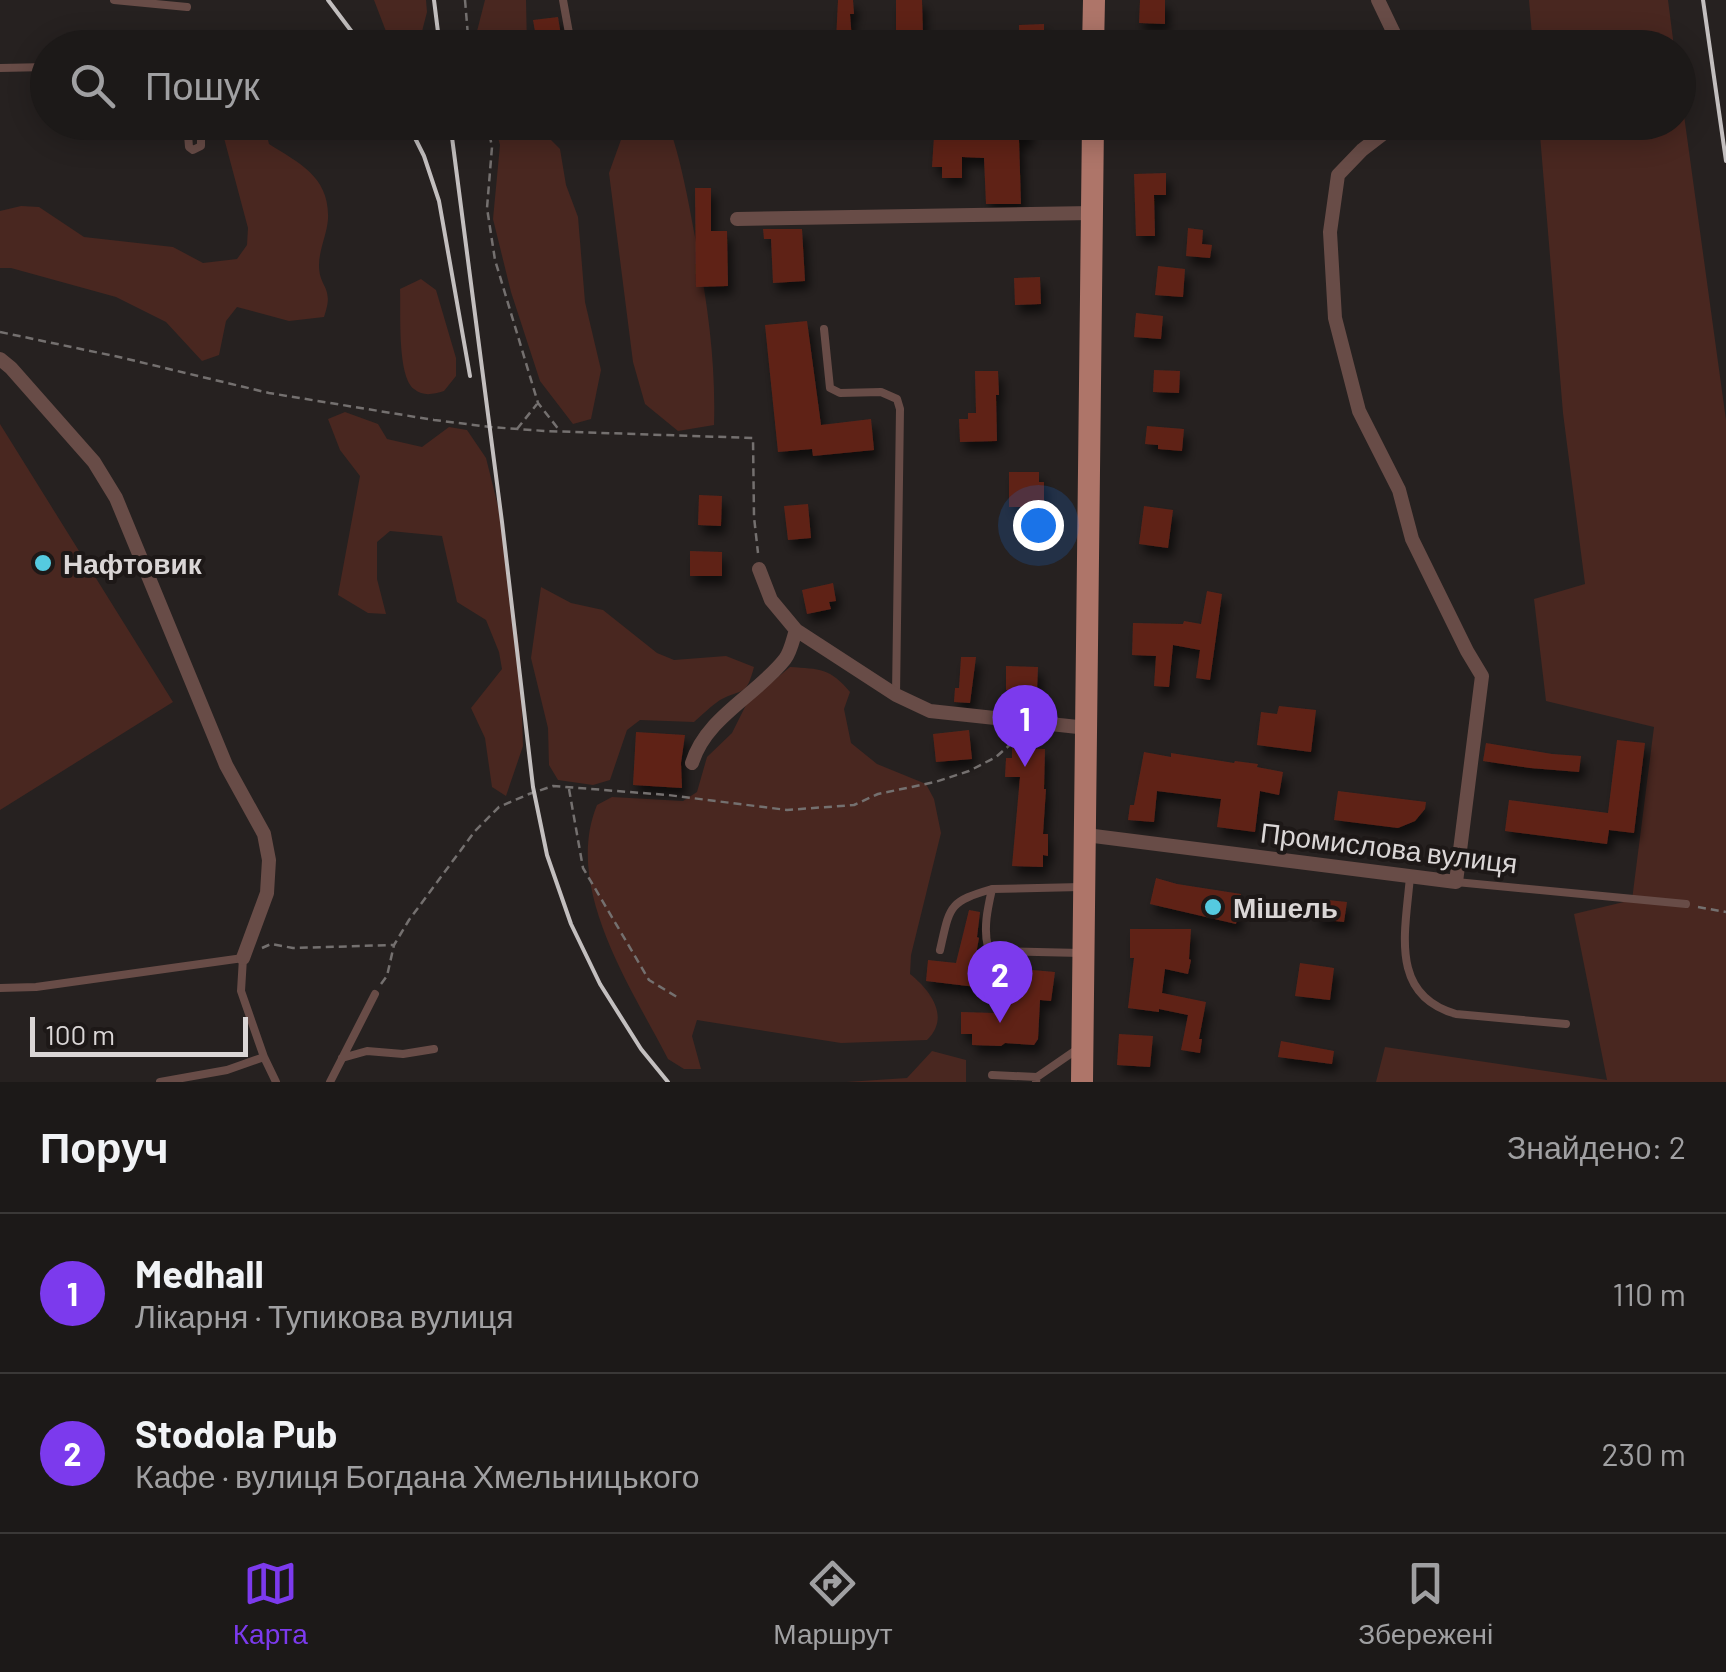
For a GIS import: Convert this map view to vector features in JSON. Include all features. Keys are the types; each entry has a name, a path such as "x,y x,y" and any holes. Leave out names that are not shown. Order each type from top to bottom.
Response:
{"main road":[{"path":"1093,30 1094,0"},
{"path":"1082,1082 1093,140"}],"street":[{"path":"1378,0 1394,30"},
{"path":"1375,140 1338,176 1330,232 1335,318 1359,411 1398,490 1412,539 1482,676 1456,882"},
{"path":"737,219 1092,213"},
{"path":"0,359 94,462 116,498 226,765 264,834 270,860 267,893 243,958"},
{"path":"759,569 771,600 796,630 896,695 930,710 1087,728"},
{"path":"692,762 697,745 714,726 787,656 796,630"},
{"name":"Промислова вулиця","path":"1086,834 1456,882"}],"lane":[{"path":"114,0 187,7"},
{"path":"563,0 568,30"},
{"path":"0,68 30,67"},
{"path":"188,140 193,150 201,146 201,140"},
{"path":"824,329 830,388 840,392 881,392 897,399 900,408 896,695"},
{"path":"1410,876 1405,962 1410,978 1426,998 1456,1014 1566,1024"},
{"name":"Промислова вулиця","path":"1456,882 1686,904"},
{"path":"940,950 948,911 956,903 992,889 1085,887"},
{"path":"992,889 988,947 997,951 1084,953"},
{"path":"0,988 36,987 243,958 241,991 276,1082"},
{"path":"330,1082 374,994"},
{"path":"992,1075 1036,1080 1083,1046"},
{"path":"342,1058 367,1052 403,1054 434,1049"},
{"path":"160,1082 227,1070 264,1057"}],"path":[{"path":"466,0 468,30"},
{"path":"491,140 486,208 495,260 538,403 561,431"},
{"path":"0,332 268,394 434,420 517,429 753,438 759,569"},
{"path":"517,429 538,403"},
{"path":"374,994 386,976 394,945 410,920 476,831 499,807 554,786 787,810 854,805 878,794 969,771 996,756 1038,722"},
{"path":"569,787 583,868 649,980 677,997"},
{"path":"1686,904 1726,912"},
{"path":"243,958 271,944 294,948 394,945"}],"shaded area":[{"path":"374,0 426,0 422,30 385,30"},
{"path":"485,0 526,0 527,30 477,30"},
{"path":"1529,0 1668,0 1672,30 1532,30"},
{"path":"225,140 268,140 310,173 324,192 328,219 319,265 328,299 324,317 289,321 237,307 226,321 219,355 202,361 166,322 116,297 0,268 0,211 21,206 39,207 84,237 173,247 203,263 237,259 247,245 248,228"},
{"path":"499,140 551,140 560,149 566,185 578,217 585,302 601,370 591,419 573,424 540,381 511,292 493,219"},
{"path":"621,140 673,140 707,307 714,425 678,431 645,404 633,362 609,173"},
{"path":"1540,140 1687,140 1726,420 1726,1082 1376,1082 1385,1047 1607,1080 1574,914 1632,900 1654,727 1546,701 1534,599 1585,584 1563,413"},
{"path":"421,279 436,290 456,358 456,376 444,391 429,394 418,392 409,382 401,343 400,289"},
{"path":"345,412 378,424 387,439 422,447 449,427 467,430 486,458 502,522 520,654 523,746 506,796 492,787 485,738 471,708 502,669 499,652 486,620 457,602 442,536 390,531 377,542 377,579 386,614 368,613 338,595 360,476 340,450 328,419"},
{"name":"Нафтовик","path":"0,424 173,702 0,810"},
{"path":"541,587 571,603 603,610 657,653 674,660 726,656 754,667 749,683 717,702 694,722 640,720 627,730 610,780 593,785 558,780 549,765 548,728 531,658"},
{"path":"790,667 824,671 843,684 850,692 844,709 851,743 877,764 926,784 934,799 941,833 911,955 910,974 935,1004 937,1022 927,1040 841,1043 697,1020 692,1036 701,1069 684,1069 668,1059 620,969 595,903 589,837 597,805 612,797 683,801 697,792 707,757 732,733 747,703"},
{"path":"932,1051 966,1060 966,1082 846,1082 907,1078"}],"building":[{"path":"838,0 853,0 851,30 837,30"},
{"path":"896,0 922,0 923,30 896,30"},
{"path":"1140,0 1165,0 1165,24 1139,23"},
{"path":"558,17 560,30 535,30 533,20"},
{"path":"1044,24 1044,30 1019,30 1019,25"},
{"path":"934,140 1019,140 1021,204 986,204 984,158 962,157 962,178 942,178 942,167 932,167"},
{"path":"1166,173 1166,195 1154,195 1155,236 1136,236 1134,174"},
{"path":"695,188 711,188 711,231 727,231 728,286 696,287"},
{"path":"1188,228 1203,230 1202,244 1212,245 1210,258 1186,256"},
{"path":"763,229 802,229 805,281 773,283 771,239 764,239"},
{"path":"1158,266 1185,269 1183,297 1155,295"},
{"path":"1040,277 1041,304 1015,305 1014,278"},
{"path":"1136,313 1163,316 1161,339 1134,337"},
{"path":"807,321 821,425 871,419 874,450 813,456 812,449 778,452 765,325"},
{"path":"1154,370 1180,371 1179,393 1153,392"},
{"path":"975,371 998,371 997,441 960,442 959,419 976,413"},
{"path":"1147,426 1184,429 1182,451 1145,444"},
{"path":"1009,472 1039,472 1039,482 1044,482 1044,507 1009,507"},
{"path":"699,495 722,496 721,526 698,525"},
{"path":"808,504 811,538 788,540 784,506"},
{"path":"1144,506 1173,510 1168,548 1139,544"},
{"path":"690,551 722,552 722,576 690,576"},
{"path":"833,583 836,601 829,602 831,609 807,614 802,590"},
{"path":"1207,591 1222,594 1210,680 1196,678 1200,650 1173,645 1169,687 1154,686 1156,656 1132,655 1133,623 1201,624"},
{"path":"961,657 976,657 970,703 954,702"},
{"path":"1006,666 1038,667 1037,691 1006,690"},
{"path":"1279,706 1316,710 1311,752 1257,745 1261,712 1277,714"},
{"path":"969,730 972,759 936,762 933,734"},
{"path":"636,732 685,735 682,788 633,785"},
{"path":"1617,740 1645,743 1634,833 1609,830 1607,844 1505,831 1509,800 1608,813"},
{"path":"1486,743 1581,756 1579,772 1483,761"},
{"path":"1012,748 1045,749 1043,834 1048,834 1048,856 1043,855 1043,867 1012,866 1020,777 1005,777 1006,758 1012,758"},
{"path":"1144,752 1258,764 1257,767 1283,772 1279,795 1260,791 1255,832 1217,827 1221,799 1157,791 1154,822 1128,820"},
{"path":"1338,791 1426,802 1425,809 1415,821 1398,828 1334,820"},
{"path":"1156,878 1241,894 1236,924 1150,904"},
{"path":"1318,899 1347,902 1344,922 1315,919"},
{"path":"969,910 980,912 974,965 1055,972 1051,1001 1040,1000 1038,1039 1034,1045 972,1045 972,1034 961,1034 961,1012 996,1013 1018,992 926,981 928,960 956,963"},
{"path":"1130,929 1191,929 1188,974 1165,969 1162,993 1206,1002 1200,1053 1181,1050 1188,1015 1128,1008 1134,958 1130,958"},
{"path":"1300,963 1334,968 1330,1000 1295,996"},
{"path":"1119,1034 1153,1036 1150,1067 1117,1065"},
{"path":"1281,1041 1334,1051 1332,1064 1278,1057"}],"railway":[{"path":"328,0 350,30"},
{"path":"434,0 438,30"},
{"path":"1703,0 1726,161"},
{"path":"416,140 439,201 470,376"},
{"path":"452,140 533,787 547,855 571,924 600,984 641,1049 668,1082"}],"place":[{"name":"Нафтовик","path":"43,563"},
{"name":"Medhall","path":"1025,767"},
{"name":"Мішель","path":"1213,907"},
{"name":"Stodola Pub","path":"1000,1023"}]}
